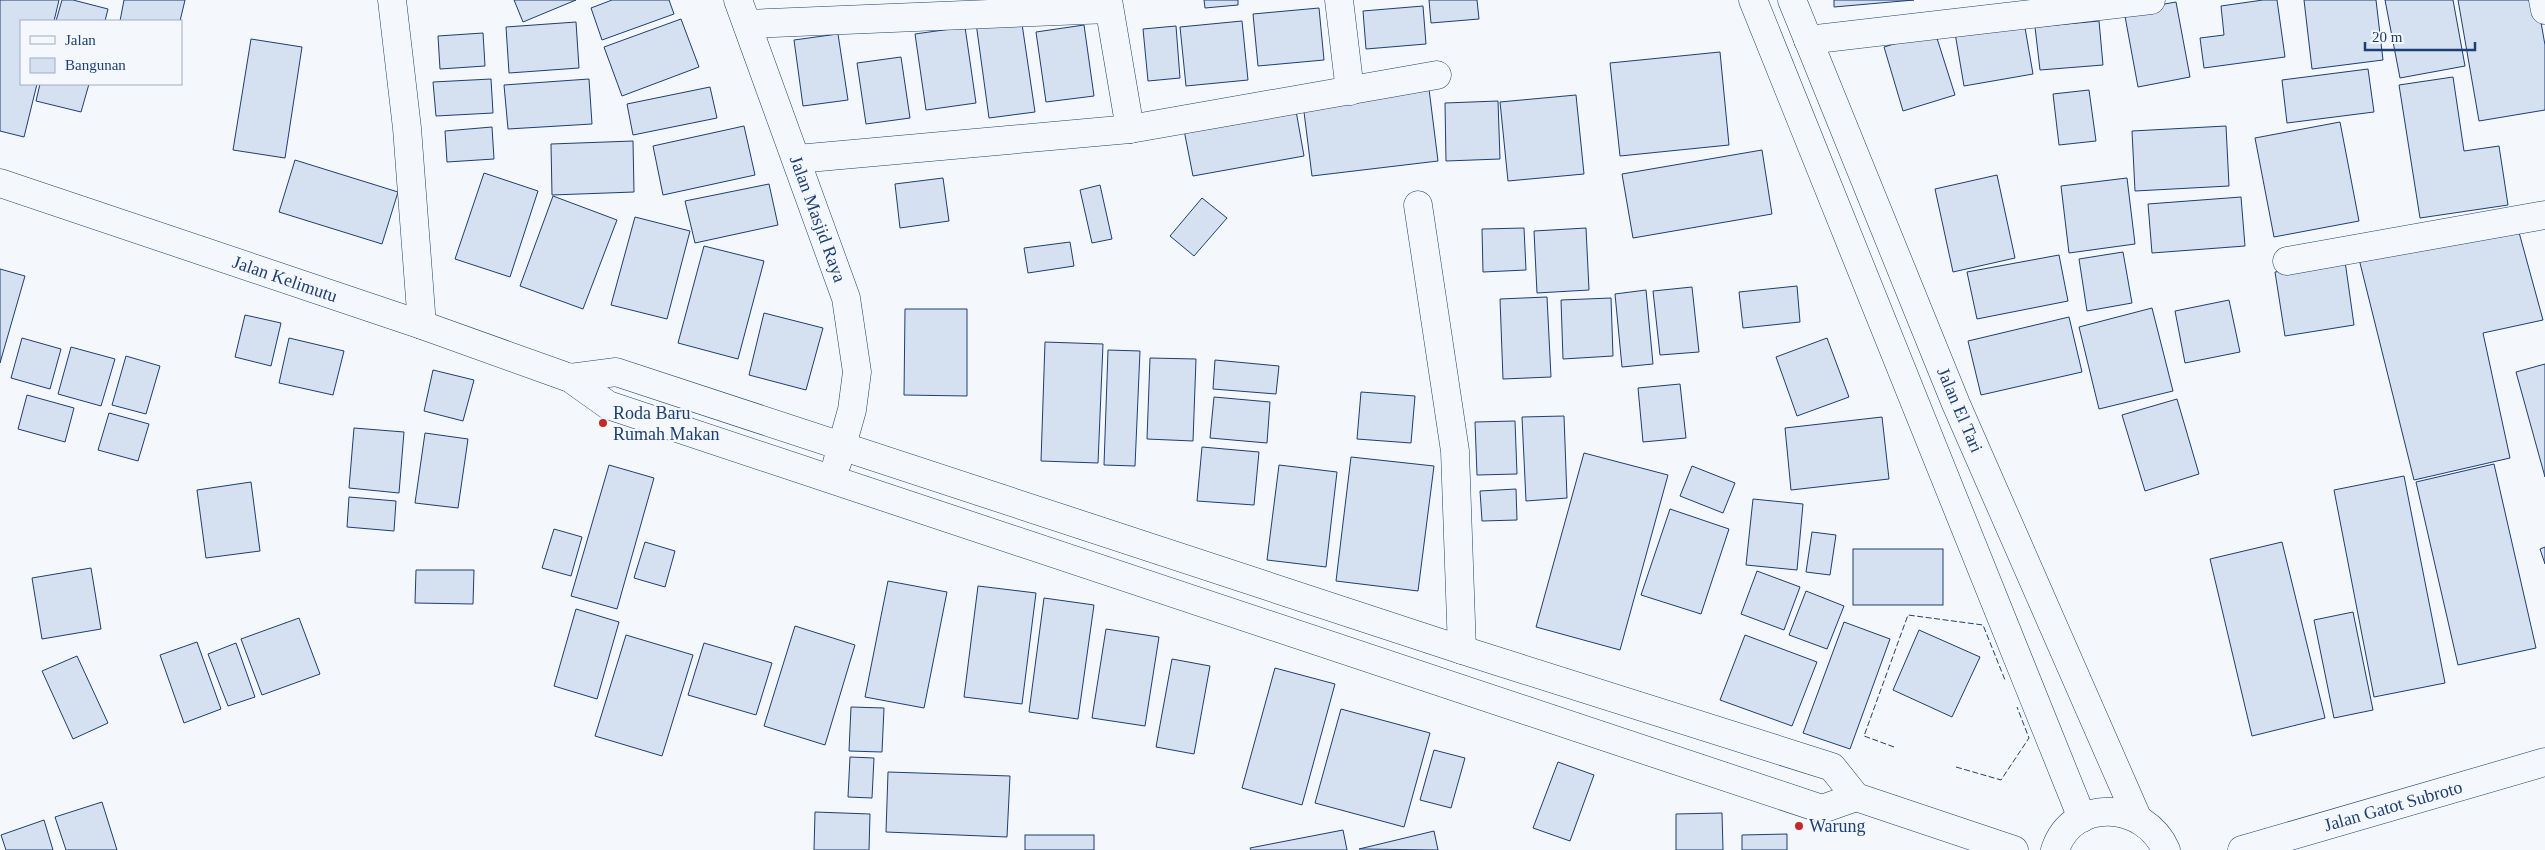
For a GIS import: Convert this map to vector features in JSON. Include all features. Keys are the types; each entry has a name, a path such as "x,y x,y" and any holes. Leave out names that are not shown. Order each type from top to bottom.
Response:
{"main road":[{"path":"392,0 407,128 422,325"},
{"path":"1339,0 1350,91"},
{"path":"1753,0 2082,818"},
{"name":"Jalan El Tari","path":"1792,0 1956,404 2137,817"},
{"path":"1808,40 2152,0"},
{"path":"2543,0 2545,10"},
{"path":"742,12 1108,4 1130,129"},
{"name":"Jalan Masjid Raya","path":"742,12 846,298 857,372 852,410 831,481"},
{"path":"797,159 1130,129 1437,75"},
{"name":"Jalan Kelimutu","path":"0,183 422,325 570,378 608,405 831,481 1822,810 1856,797 1832,767 1462,650 616,372 570,378"},
{"path":"1418,205 1456,451 1462,650"},
{"path":"2288,260 2545,215"},
{"name":"Jalan Gatot Subroto","path":"2242,850 2545,762"},
{"path":"1856,797 2014,850"},
{"path":"2055,850 2067,829 2082,818 2100,812 2119,812 2137,817 2151,827 2162,839 2166,850"}],"building":[{"path":"0,0 59,0 54,20 20,20 20,85 37,85 24,137 0,131"},
{"path":"62,0 73,0 108,9 105,20 56,20"},
{"path":"124,0 185,0 180,20 120,20"},
{"path":"514,0 576,0 523,22"},
{"path":"612,0 669,0 674,14 602,40 591,8"},
{"path":"1204,0 1238,0 1238,5 1205,8"},
{"path":"1429,0 1477,0 1479,19 1431,23"},
{"path":"1834,0 1914,0 1834,7"},
{"path":"2277,0 2285,57 2204,68 2200,38 2224,35 2221,6"},
{"path":"2304,0 2376,0 2383,60 2312,69"},
{"path":"2385,0 2453,0 2465,66 2400,78"},
{"path":"2458,0 2537,0 2545,45 2545,110 2479,121"},
{"path":"2176,2 2190,77 2138,87 2124,11"},
{"path":"1423,6 1426,44 1366,49 1363,11"},
{"path":"1319,8 1324,60 1258,66 1253,14"},
{"path":"1021,17 1035,112 989,118 976,23"},
{"path":"681,19 699,67 622,96 604,47"},
{"path":"1242,21 1248,80 1186,86 1180,27"},
{"path":"2099,21 2103,65 2040,70 2035,27"},
{"path":"576,22 579,68 509,73 506,27"},
{"path":"2024,22 2033,74 1964,86 1955,33"},
{"path":"1084,25 1094,96 1046,102 1036,32"},
{"path":"1176,26 1180,78 1148,81 1143,29"},
{"path":"965,27 976,103 926,110 915,34"},
{"path":"1935,32 1955,95 1903,111 1884,47"},
{"path":"483,33 485,66 440,69 438,36"},
{"path":"838,34 848,100 803,106 794,40"},
{"path":"251,39 302,47 285,158 233,150"},
{"path":"1720,52 1729,145 1620,156 1610,63"},
{"path":"901,57 910,118 866,124 857,63"},
{"path":"2368,69 2374,112 2287,123 2282,80"},
{"path":"2453,77 2464,151 2499,146 2508,205 2420,218 2399,85"},
{"path":"491,79 493,113 436,116 433,82"},
{"path":"589,79 592,124 508,129 504,85"},
{"path":"40,85 89,85 81,112 36,101"},
{"path":"710,87 717,118 633,135 627,104"},
{"path":"1429,89 1438,161 1312,176 1303,104"},
{"path":"2089,90 2096,141 2059,145 2053,94"},
{"path":"1576,95 1584,174 1508,181 1500,102"},
{"path":"1498,101 1500,159 1446,161 1445,103"},
{"path":"1295,105 1304,156 1193,176 1183,125"},
{"path":"2340,122 2359,221 2274,237 2255,138"},
{"path":"744,126 755,175 663,195 653,146"},
{"path":"2226,126 2229,186 2135,191 2132,131"},
{"path":"492,127 494,159 447,162 445,131"},
{"path":"633,141 634,192 552,195 551,144"},
{"path":"1762,150 1772,214 1633,238 1622,174"},
{"path":"295,160 398,192 382,244 279,212"},
{"path":"484,173 538,191 510,277 455,259"},
{"path":"1997,175 2015,258 1953,272 1935,189"},
{"path":"943,178 949,221 900,228 895,184"},
{"path":"2127,178 2135,244 2069,253 2061,186"},
{"path":"769,184 778,225 695,243 685,201"},
{"path":"1100,185 1112,239 1092,243 1080,190"},
{"path":"553,196 617,220 583,309 520,286"},
{"path":"2241,197 2245,246 2152,253 2148,204"},
{"path":"1202,198 1227,218 1194,256 1170,236"},
{"path":"635,217 690,231 667,319 611,305"},
{"path":"2517,225 2543,320 2483,333 2510,458 2414,480 2359,259"},
{"path":"1524,228 1526,270 1483,272 1482,229"},
{"path":"1586,228 1589,290 1537,293 1534,231"},
{"path":"1070,242 1074,266 1028,273 1024,248"},
{"path":"704,246 764,261 738,359 678,343"},
{"path":"2123,252 2132,303 2087,311 2079,259"},
{"path":"2059,255 2068,301 1977,319 1967,272"},
{"path":"2345,261 2354,325 2285,336 2275,272"},
{"path":"0,269 25,276 0,363"},
{"path":"1797,286 1800,322 1743,328 1739,292"},
{"path":"1692,287 1699,352 1660,355 1653,291"},
{"path":"1646,290 1653,364 1622,367 1615,294"},
{"path":"1547,297 1551,377 1503,379 1500,299"},
{"path":"1611,298 1613,356 1563,359 1561,300"},
{"path":"2229,300 2240,352 2185,363 2175,311"},
{"path":"2152,308 2173,391 2099,409 2079,327"},
{"path":"905,309 967,309 967,396 904,395"},
{"path":"764,313 823,328 806,390 749,375"},
{"path":"245,315 281,323 271,366 235,357"},
{"path":"2069,317 2082,372 1981,395 1968,341"},
{"path":"22,338 61,349 50,389 11,378"},
{"path":"289,338 344,351 333,395 279,383"},
{"path":"1827,338 1849,397 1797,416 1776,357"},
{"path":"1045,342 1103,344 1098,463 1041,461"},
{"path":"71,347 115,359 101,406 58,394"},
{"path":"1108,350 1140,351 1135,466 1104,465"},
{"path":"126,356 160,366 146,414 112,405"},
{"path":"1150,358 1196,359 1193,441 1147,439"},
{"path":"1215,360 1279,366 1276,394 1213,389"},
{"path":"2545,364 2545,477 2516,372"},
{"path":"433,370 474,380 463,421 424,411"},
{"path":"1680,384 1686,438 1643,442 1638,388"},
{"path":"1361,392 1415,396 1411,443 1357,439"},
{"path":"27,395 74,408 65,442 18,429"},
{"path":"1214,397 1270,402 1267,443 1210,438"},
{"path":"2177,399 2199,474 2145,491 2122,415"},
{"path":"109,413 149,424 138,461 98,450"},
{"path":"1564,416 1567,498 1526,501 1522,417"},
{"path":"1882,417 1889,479 1791,490 1785,428"},
{"path":"1515,421 1517,474 1477,475 1475,422"},
{"path":"354,428 404,432 399,493 349,488"},
{"path":"425,433 468,439 458,508 415,503"},
{"path":"1202,447 1259,452 1254,505 1197,501"},
{"path":"1584,453 1668,475 1620,650 1536,627"},
{"path":"1351,457 1434,466 1418,591 1336,581"},
{"path":"2494,464 2536,648 2458,665 2416,482"},
{"path":"609,465 654,478 617,609 571,596"},
{"path":"1279,465 1337,472 1326,567 1267,560"},
{"path":"1692,466 1735,483 1723,513 1680,496"},
{"path":"2404,476 2445,683 2374,697 2334,490"},
{"path":"251,482 260,551 206,558 197,490"},
{"path":"1516,489 1517,520 1482,521 1480,491"},
{"path":"349,497 396,501 394,531 347,527"},
{"path":"1753,499 1803,504 1797,570 1746,565"},
{"path":"1670,509 1729,529 1701,614 1641,595"},
{"path":"554,529 582,537 571,576 542,568"},
{"path":"1812,532 1836,535 1830,575 1806,572"},
{"path":"645,542 675,551 665,587 634,578"},
{"path":"2282,542 2325,718 2252,736 2210,559"},
{"path":"2545,547 2545,564 2540,549"},
{"path":"1853,549 1943,549 1943,605 1853,605"},
{"path":"91,568 101,629 42,639 32,578"},
{"path":"416,570 474,570 473,604 415,603"},
{"path":"1757,571 1800,587 1784,630 1741,614"},
{"path":"888,581 947,592 924,708 865,697"},
{"path":"978,586 1036,593 1022,704 964,697"},
{"path":"1806,591 1844,606 1827,649 1789,635"},
{"path":"1044,598 1094,605 1078,719 1029,712"},
{"path":"576,609 619,622 597,699 554,686"},
{"path":"2353,612 2373,710 2334,718 2314,620"},
{"path":"299,618 320,674 262,695 241,639"},
{"path":"1844,622 1890,639 1850,749 1803,733"},
{"path":"795,626 855,645 825,745 764,726"},
{"path":"1106,629 1159,637 1145,726 1092,718"},
{"path":"1919,630 1980,657 1952,717 1893,690"},
{"path":"626,635 693,655 662,756 595,736"},
{"path":"1745,635 1817,662 1792,726 1720,700"},
{"path":"197,642 221,709 184,723 160,655"},
{"path":"236,643 255,697 228,706 208,654"},
{"path":"704,643 772,663 756,715 688,695"},
{"path":"77,656 108,723 73,739 42,671"},
{"path":"1172,659 1210,666 1194,754 1156,747"},
{"path":"1275,668 1335,684 1302,805 1242,788"},
{"path":"851,707 884,708 882,752 849,751"},
{"path":"1341,709 1430,733 1404,827 1315,803"},
{"path":"1434,750 1465,758 1451,808 1420,800"},
{"path":"850,757 874,758 872,798 848,797"},
{"path":"1558,762 1594,775 1570,841 1533,828"},
{"path":"888,772 1010,776 1007,837 886,832"},
{"path":"102,802 117,850 66,850 55,817"},
{"path":"815,812 870,814 869,850 814,850"},
{"path":"1722,813 1723,850 1676,850 1676,814"},
{"path":"44,820 53,850 6,850 1,835"},
{"path":"1343,830 1347,850 1251,850 1250,848"},
{"path":"1434,831 1438,850 1359,849"},
{"path":"1787,834 1787,850 1742,850 1742,835"},
{"path":"1025,835 1094,835 1094,850 1025,850"}],"fence":[{"path":"1894,747 1864,736 1908,615 1983,625 2005,680"},
{"path":"1956,767 2001,780 2029,738 2017,707"}],"place":[{"name":"Roda Baru Rumah Makan","path":"603,423"},
{"name":"Warung","path":"1799,826"}]}
